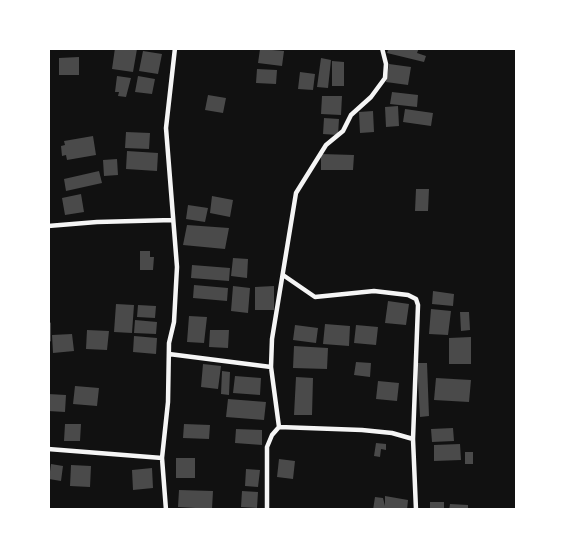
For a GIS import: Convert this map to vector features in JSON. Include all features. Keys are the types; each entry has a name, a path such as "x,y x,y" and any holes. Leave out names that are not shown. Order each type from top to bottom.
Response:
{"street":[{"path":"165,510 162,458 169,344 174,322 177,267 166,128 175,48"},
{"path":"267,510 267,447 272,435 279,427 271,367 272,339 296,193 326,145 343,131 351,115 372,97 385,78 386,64 382,48"},
{"path":"48,226 173,220"},
{"path":"283,275 315,297 374,291 416,298 418,305 413,440 416,510"},
{"path":"48,322 48,341"},
{"path":"169,354 271,367"},
{"path":"279,427 362,430 392,433 413,440"},
{"path":"48,443 49,450 162,458"}],"building":[{"path":"115,48 137,49 133,72 112,69"},
{"path":"389,48 419,48 417,53 426,56 424,62 387,53"},
{"path":"260,49 284,51 282,66 258,63"},
{"path":"143,51 162,54 158,74 139,71"},
{"path":"79,57 79,75 59,75 59,58"},
{"path":"321,58 331,60 328,88 317,87"},
{"path":"332,61 344,62 344,86 332,86"},
{"path":"389,64 411,67 408,85 386,82"},
{"path":"257,69 277,70 276,84 256,83"},
{"path":"300,72 315,74 313,90 298,89"},
{"path":"117,76 131,78 126,97 118,96 119,92 115,92"},
{"path":"138,76 155,79 152,94 135,92"},
{"path":"392,92 418,95 417,107 390,104"},
{"path":"208,95 226,98 223,113 205,110"},
{"path":"322,96 342,96 341,115 321,114"},
{"path":"398,106 399,126 386,127 385,107"},
{"path":"405,109 433,113 431,126 403,122"},
{"path":"373,111 374,132 360,133 359,112"},
{"path":"324,118 339,119 338,135 323,134"},
{"path":"126,132 150,133 149,149 125,148"},
{"path":"93,136 96,155 67,160 66,155 62,156 61,146 65,145 64,141"},
{"path":"127,151 158,153 157,171 126,169"},
{"path":"321,154 354,155 353,170 321,170"},
{"path":"117,159 118,175 104,176 103,160"},
{"path":"99,171 102,183 66,191 64,179"},
{"path":"416,189 429,189 428,211 415,211"},
{"path":"81,194 84,212 65,215 62,198"},
{"path":"212,196 233,200 230,217 210,213"},
{"path":"188,205 208,208 205,222 186,219"},
{"path":"187,225 229,228 225,249 183,245"},
{"path":"140,251 150,251 150,257 154,257 153,270 140,270"},
{"path":"233,258 248,259 247,278 231,276"},
{"path":"192,265 230,268 229,281 191,278"},
{"path":"194,285 228,288 227,301 193,298"},
{"path":"233,286 250,288 248,313 231,311"},
{"path":"274,286 274,310 255,310 255,287"},
{"path":"433,291 454,294 453,306 432,304"},
{"path":"388,301 409,304 406,325 385,323"},
{"path":"116,304 134,305 132,333 114,332"},
{"path":"138,305 156,306 155,318 137,317"},
{"path":"431,309 451,311 448,335 429,334"},
{"path":"460,312 469,312 470,330 461,331"},
{"path":"189,316 207,317 204,343 187,342"},
{"path":"135,320 157,322 156,334 134,333"},
{"path":"325,324 350,326 349,346 323,344"},
{"path":"295,325 318,328 316,343 293,340"},
{"path":"356,325 378,327 376,345 354,343"},
{"path":"87,330 109,331 107,350 86,349"},
{"path":"210,330 229,330 228,348 209,347"},
{"path":"72,334 74,351 53,353 52,335"},
{"path":"134,336 157,338 156,354 133,352"},
{"path":"471,337 471,364 449,364 449,338"},
{"path":"294,346 328,348 327,369 293,368"},
{"path":"356,362 371,363 370,377 354,375"},
{"path":"417,363 427,363 429,416 420,417"},
{"path":"203,364 221,366 218,389 201,387"},
{"path":"222,371 230,372 229,395 221,394"},
{"path":"235,376 261,378 260,395 233,393"},
{"path":"296,377 313,378 312,415 294,415"},
{"path":"436,378 471,380 469,402 434,400"},
{"path":"378,381 399,383 397,401 376,399"},
{"path":"75,386 99,388 97,406 73,404"},
{"path":"48,394 66,395 65,412 48,411"},
{"path":"228,399 266,402 264,420 226,417"},
{"path":"65,424 81,424 80,441 64,441"},
{"path":"184,424 210,425 209,439 183,438"},
{"path":"453,428 454,441 432,442 431,429"},
{"path":"236,429 262,430 262,445 235,443"},
{"path":"376,443 386,444 386,450 381,449 380,457 374,456"},
{"path":"460,444 461,460 434,461 434,445"},
{"path":"465,452 473,452 473,464 465,464"},
{"path":"176,458 195,458 195,478 176,478"},
{"path":"279,459 295,461 293,479 277,477"},
{"path":"51,464 63,466 61,481 49,479"},
{"path":"71,465 91,466 90,487 70,486"},
{"path":"152,468 153,488 133,490 132,470"},
{"path":"246,469 260,470 258,487 245,486"},
{"path":"179,490 213,491 212,509 178,507"},
{"path":"242,491 258,492 257,508 241,507"},
{"path":"385,496 408,500 407,510 373,510 375,497 383,498 385,506"},
{"path":"430,502 444,502 444,510 430,510"},
{"path":"450,504 468,505 468,510 449,510"}]}
